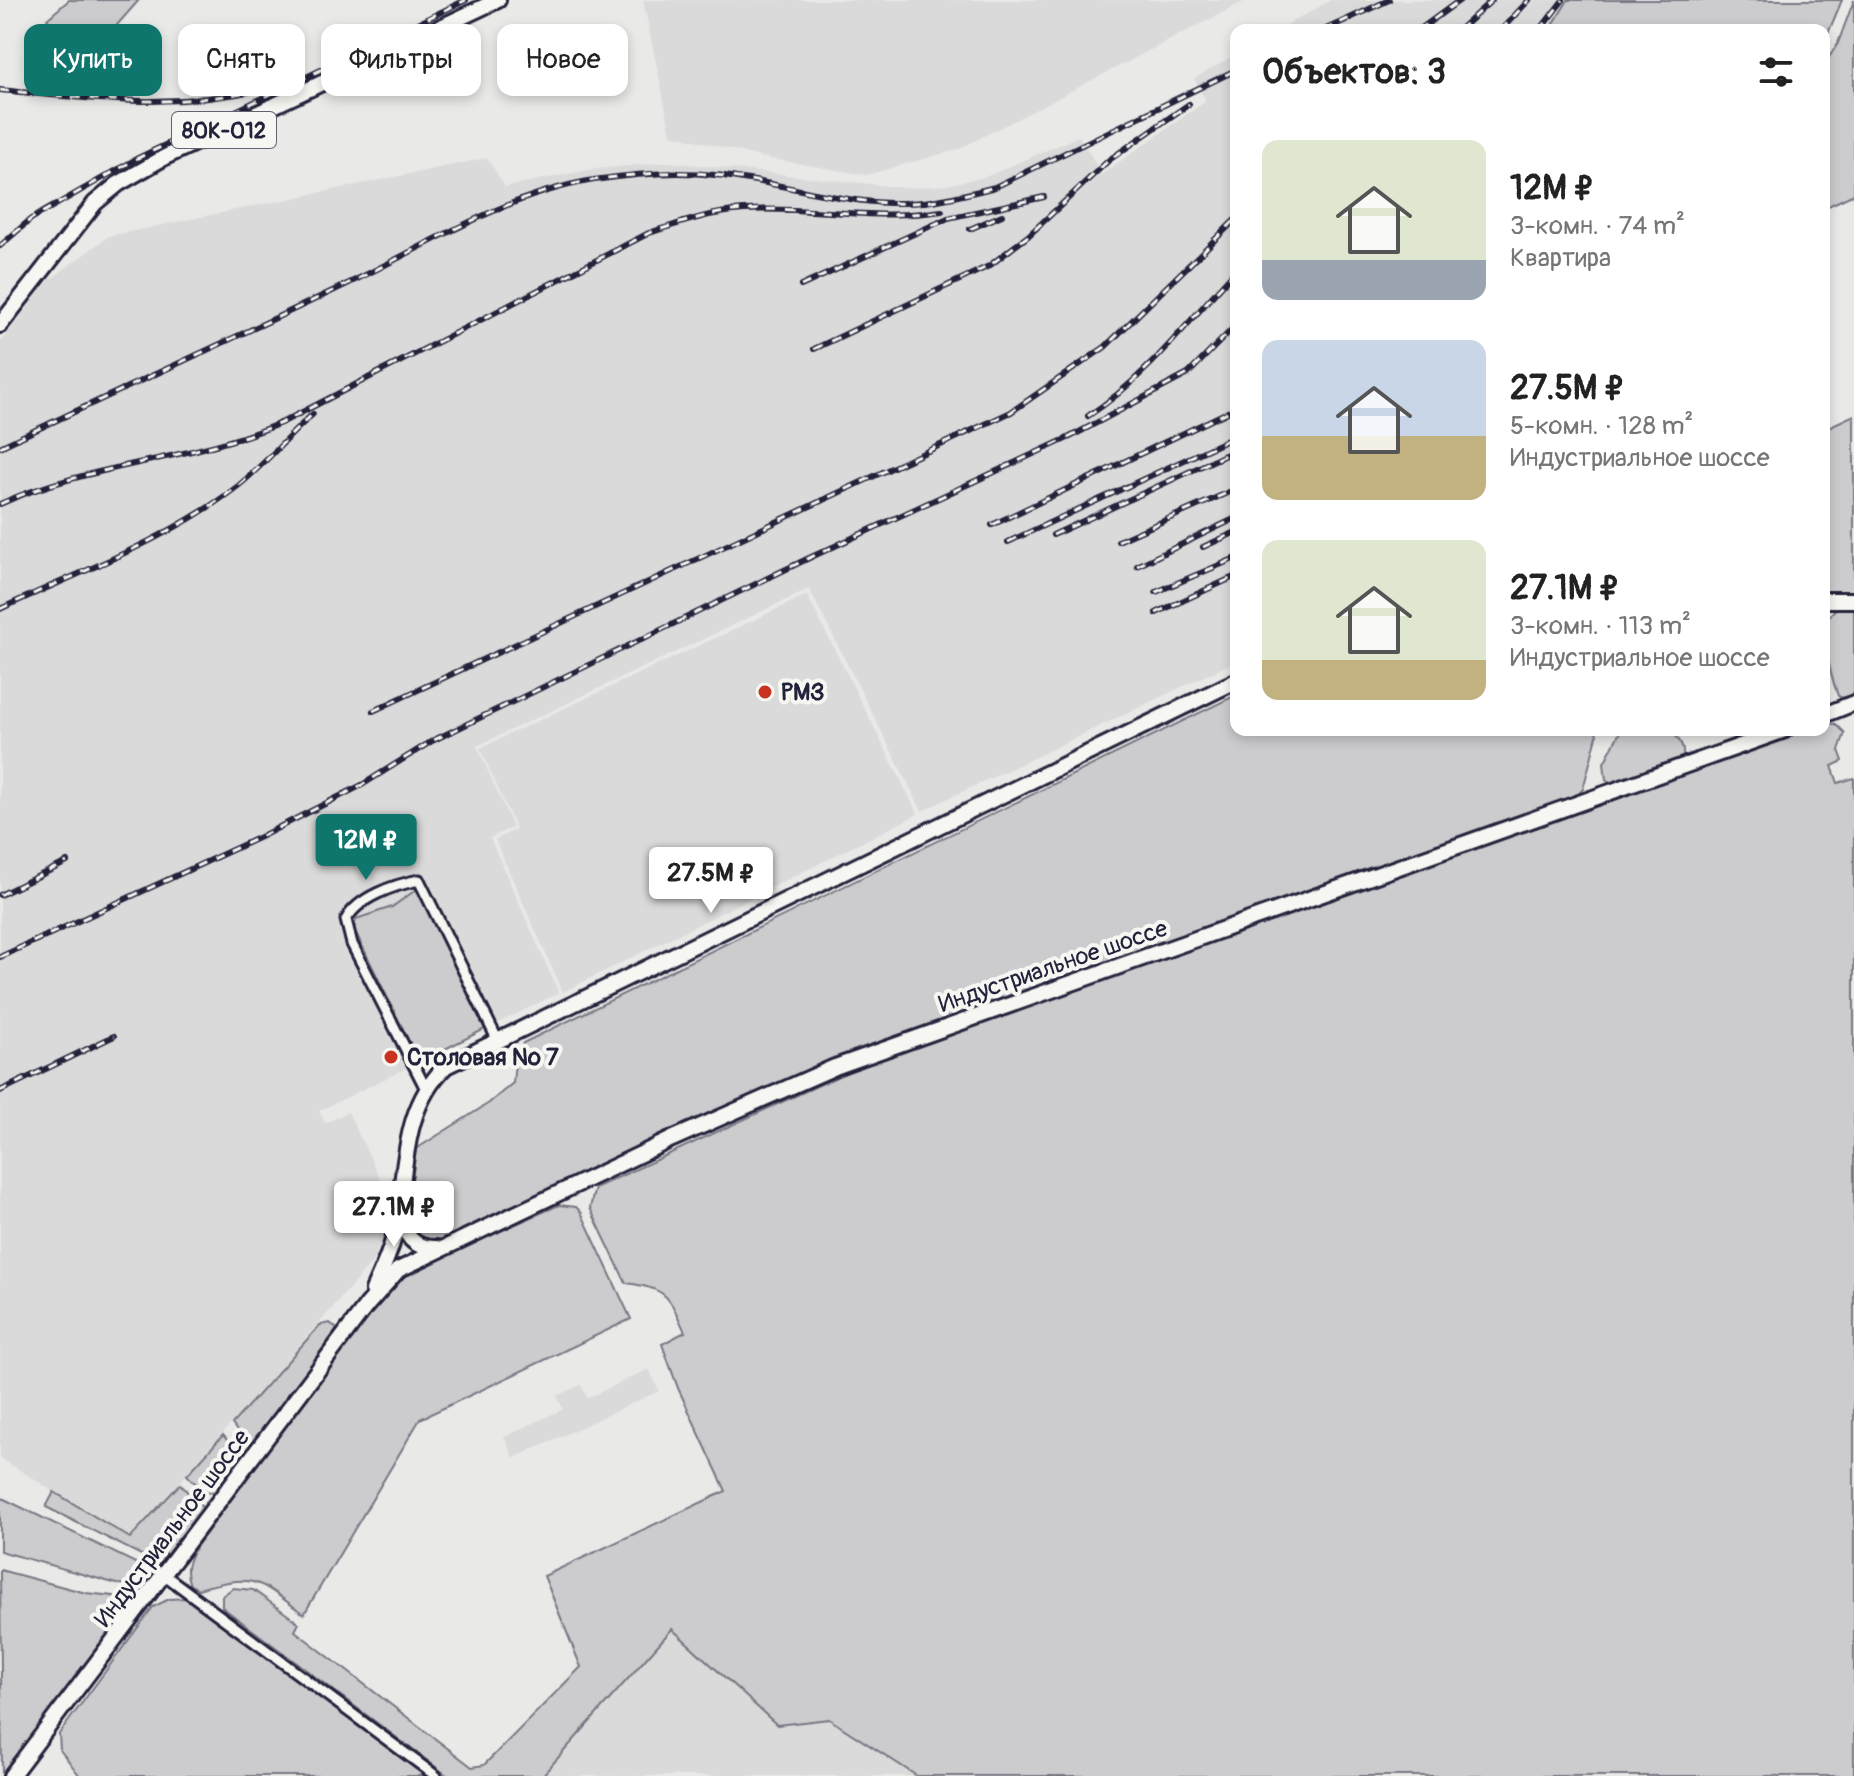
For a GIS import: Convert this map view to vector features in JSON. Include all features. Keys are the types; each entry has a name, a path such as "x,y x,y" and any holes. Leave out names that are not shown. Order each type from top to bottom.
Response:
{"main road":[{"name":"80К-012","path":"0,325 95,203 118,184 165,157 498,0"},
{"path":"1830,600 1854,600"},
{"name":"Индустриальное шоссе","path":"367,1305 394,1236 411,1125 426,1089 446,1066 1230,684"},
{"path":"1830,713 1854,703"},
{"name":"Индустриальное шоссе","path":"11,1776 166,1576 367,1305 398,1270 672,1139 835,1067 1768,736"},
{"path":"402,1187 402,1221 413,1243 422,1248 449,1247"}],"street":[{"path":"426,1089 352,944 346,920 353,906 404,883 419,880 497,1039"},
{"path":"166,1576 436,1776"}],"shaded area":[{"path":"69,0 139,0 118,24 51,24 47,19"},
{"path":"643,0 1247,0 959,149 867,175 760,157 671,134"},
{"path":"1331,0 1568,0 1554,24 1289,24"},
{"path":"1568,0 1842,0 1830,29 1830,24 1554,24"},
{"path":"1854,0 1854,194 1830,205 1830,56"},
{"path":"1230,58 1230,664 922,811 809,589 477,746 513,827 490,838 559,993 319,1111 325,1123 348,1112 385,1189 389,1219 375,1259 130,1539 0,1458 0,343 48,281 109,236 487,158 505,187 587,170 669,162 906,188 947,185 988,176 1079,136 1102,174 1206,101 1194,79"},
{"path":"1854,415 1854,593 1830,594 1830,426"},
{"name":"РМЗ","path":"807,595 918,814 563,992 495,840 516,829 480,748"},
{"path":"1836,609 1854,609 1854,697 1847,700 1838,696 1830,667 1830,616"},
{"path":"1230,698 1230,736 1597,736 1583,789 1575,798 839,1059 446,1242 420,1240 412,1207 416,1149 489,1103 513,1083 515,1062 523,1043"},
{"path":"1830,724 1836,724 1845,733 1839,750 1843,761 1832,766 1838,783 1854,778 1854,1776 917,1776 829,1719 777,1725 672,1629 542,1776 448,1776 222,1607 222,1596 233,1588 253,1590 299,1623 295,1631 472,1767 484,1765 581,1667 544,1576 726,1491 678,1388 662,1344 685,1332 670,1302 659,1291 626,1283 590,1208 595,1188 856,1068 1789,736 1830,736"},
{"path":"1618,736 1675,736 1683,752 1682,762 1617,785 1606,780 1604,763"},
{"path":"417,889 485,1029 419,1062 354,929 356,919 392,907"},
{"path":"559,1205 576,1207 581,1212 631,1319 420,1419 304,1614 256,1583 233,1581 198,1589 190,1585 187,1566 196,1547 384,1293 400,1278 422,1266"},
{"path":"330,1323 337,1329 254,1443 245,1442 232,1424 320,1325"},
{"path":"649,1369 659,1391 514,1458 504,1437 563,1409 557,1396 581,1385 588,1398"},
{"path":"223,1435 239,1454 238,1463 216,1492 205,1493 187,1475"},
{"path":"180,1484 203,1508 159,1564 46,1507 54,1492 130,1538"},
{"path":"0,1497 152,1571 141,1585 117,1584 0,1551"},
{"path":"0,1570 86,1593 122,1597 129,1609 2,1776"},
{"path":"187,1598 427,1776 80,1776 60,1750 59,1734 153,1607 169,1599"},
{"path":"672,1629 777,1725 829,1719 917,1776 542,1776"}],"railway":[{"path":"0,246 31,219 136,159 466,0"},
{"path":"1337,24 1389,0"},
{"path":"1427,24 1460,0"},
{"path":"1466,24 1492,0"},
{"path":"1507,24 1529,0"},
{"path":"1545,24 1563,0"},
{"path":"0,447 528,197 594,180 685,173 741,178 872,202 942,199 995,187 1230,73"},
{"path":"0,90 131,101 220,96"},
{"path":"814,349 989,266 1028,236 1109,160 1189,104"},
{"path":"801,286 948,218 1044,197"},
{"path":"0,504 70,479 213,446 283,422 649,233 672,225 744,210 868,214 942,211"},
{"path":"970,229 1002,215"},
{"path":"373,711 1011,412 1105,347 1230,225"},
{"path":"1088,416 1149,366 1230,277"},
{"path":"0,957 260,837 362,785 432,741 807,559 1070,437 1188,374 1230,331"},
{"path":"992,525 1230,411"},
{"path":"0,609 123,554 183,523 248,478 313,414"},
{"path":"1008,542 1230,439"},
{"path":"1053,535 1230,453"},
{"path":"1118,541 1230,492"},
{"path":"1137,566 1230,521"},
{"path":"1203,547 1230,535"},
{"path":"1156,592 1230,561"},
{"path":"1156,613 1230,579"},
{"path":"0,895 67,862"},
{"path":"0,1091 114,1036"}],"place":[{"name":"РМЗ","path":"765,692"},
{"name":"Столовая № 7","path":"391,1057"}]}
